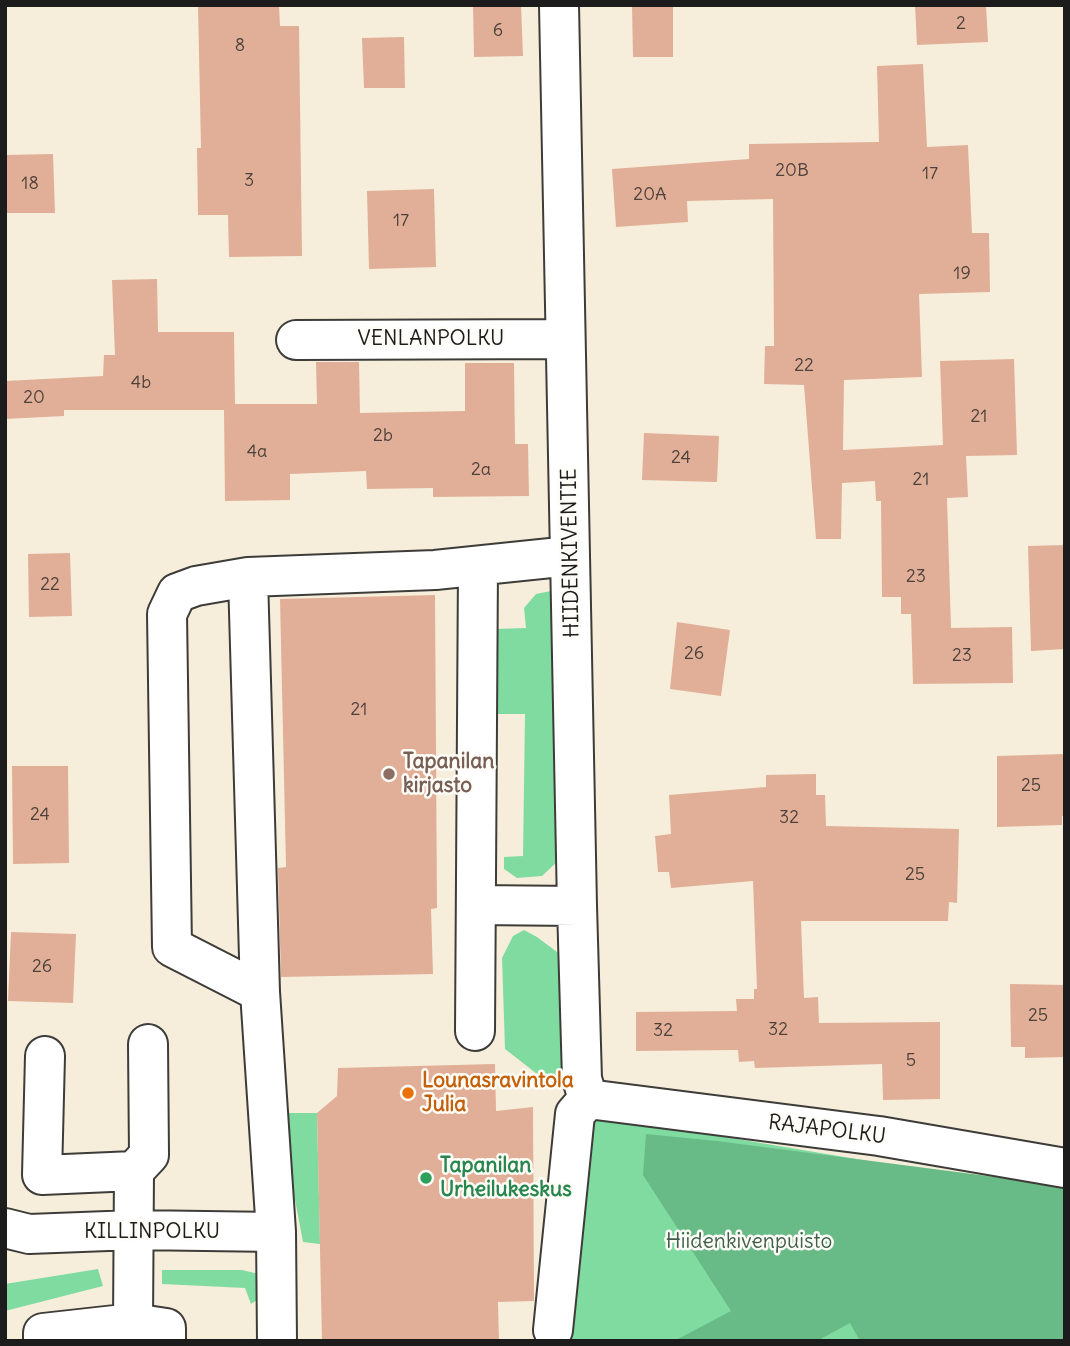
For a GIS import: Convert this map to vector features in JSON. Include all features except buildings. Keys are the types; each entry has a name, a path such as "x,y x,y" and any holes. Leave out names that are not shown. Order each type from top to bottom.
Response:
{"street":[{"name":"HIIDENKIVENTIE","path":"559,5 577,906 582,1079 588,1099"},
{"name":"VENLANPOLKU","path":"296,340 565,338"},
{"path":"260,992 172,947 167,614 177,593 196,586 248,577 478,567 570,556"},
{"path":"475,1031 478,567"},
{"path":"248,577 260,992 276,1232 277,1341"},
{"path":"477,905 577,906"},
{"path":"43,1341 43,1333 149,1332 134,1230 134,1171 149,1155 148,1044"},
{"path":"45,1056 42,1175 134,1171"},
{"path":"553,1330 575,1114 588,1099"},
{"name":"RAJAPOLKU","path":"588,1099 879,1136 1065,1168"},
{"name":"KILLINPOLKU","path":"13,1237 134,1230 276,1232"}],"green space":[{"path":"556,590 557,862 542,876 517,878 504,869 504,857 523,856 525,714 490,714 494,629 526,628 524,608 536,594"},
{"path":"524,930 561,955 565,1078 541,1077 505,1049 502,958 513,936"},
{"path":"288,1113 317,1113 320,1244 303,1242 288,1163"},
{"name":"Hiidenkivenpuisto","path":"588,1114 1065,1194 1065,1341 568,1341"},
{"name":"Hiidenkivenpuisto","path":"646,1134 1065,1186 1065,1341 860,1341 850,1323 817,1341 674,1341 731,1311 643,1175"},
{"path":"98,1269 103,1286 5,1311 5,1284"},
{"path":"162,1270 242,1270 263,1275 263,1296 251,1304 245,1288 162,1284"}],"place":[{"name":"Tapanilan kirjasto","path":"389,774"},
{"name":"Lounasravintola Julia","path":"408,1093"},
{"name":"Tapanilan Urheilukeskus","path":"426,1178"}]}
